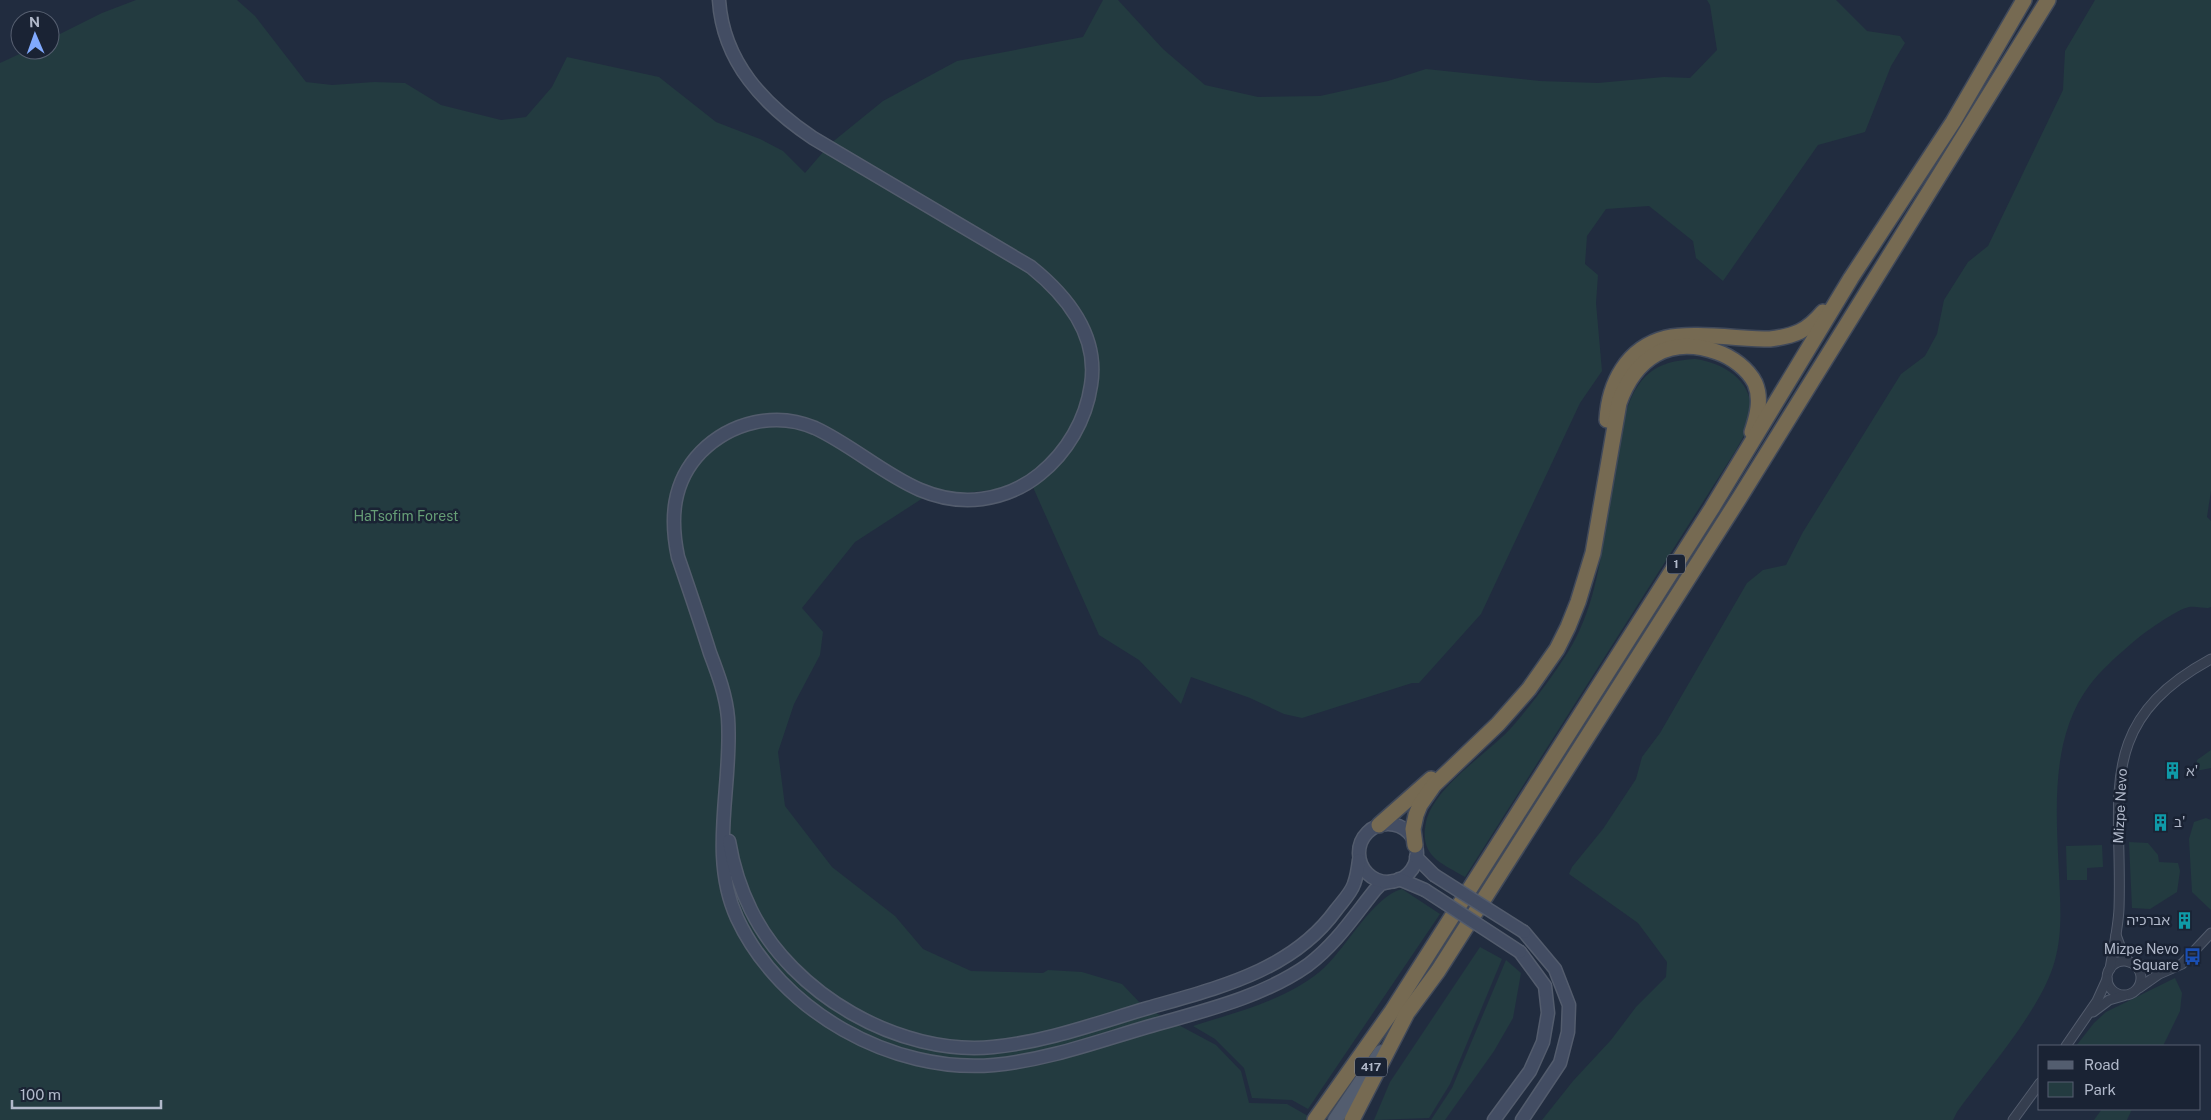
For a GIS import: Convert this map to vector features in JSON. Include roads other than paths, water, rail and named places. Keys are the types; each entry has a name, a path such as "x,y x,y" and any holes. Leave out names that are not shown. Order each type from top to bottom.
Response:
{"highway":[{"name":"1","path":"1315,1120 1392,1010 1712,508 1851,278 1953,122 2024,0"},
{"name":"1","path":"1352,1120 1407,1014 1443,963 1740,497 2048,0"},
{"path":"1602,492 1610,396 1620,371 1635,354 1654,343 1680,336 1770,339 1801,332 1811,325 1851,278"},
{"path":"1416,851 1413,829 1420,804 1446,771 1498,724 1529,690 1556,649 1587,578 1619,403 1626,384 1635,370 1659,352 1671,348 1696,347 1724,355 1736,362 1750,376 1758,394 1757,417 1752,434 1712,508"},
{"path":"1379,825 1435,776 1472,749"}],"main road":[{"name":"417","path":"1335,1120 1407,1014"}],"street":[{"path":"720,0 728,45 748,80 762,97 792,124 813,138 1031,266 1070,305 1080,321 1087,341 1092,377 1084,414 1062,452 1049,467 1016,490 988,498 956,500 926,493 895,478 815,428 789,421 760,421 739,427 720,436 688,468 675,499 673,524 678,557 724,693 728,719 722,846 729,894 747,939 776,975 791,991 834,1024 878,1047 903,1055 953,1064 994,1065 1064,1052 1234,1002 1276,983 1308,964 1343,931 1381,884 1396,880 1411,870 1416,851"},
{"name":"Mizpe Nevo","path":"2110,969 2119,911 2118,797 2120,771 2129,739 2135,725 2159,694 2175,680 2211,658"},
{"path":"725,799 732,856 746,898 762,928 799,973 843,1008 885,1030 908,1038 955,1047 992,1047 1060,1035 1227,985 1268,967 1298,950 1329,920 1354,885 1360,842 1365,835 1379,825 1397,825 1412,836 1416,851 1434,875 1524,932 1555,969 1569,1005 1568,1032 1560,1063 1522,1120"},
{"path":"1359,860 1363,868 1376,879 1396,880 1424,890 1520,952 1545,986 1548,1013 1543,1042 1530,1071 1494,1120"},
{"path":"2115,932 2123,954 2141,974 2140,985 2136,990"},
{"path":"2085,1019 2108,1000 2136,990 2159,974 2172,969 2190,957 2211,933"},
{"path":"2067,1045 2097,1001 2110,969 2118,962 2172,969"},
{"path":"2107,979 2111,989 2126,995"},
{"path":"2013,1120 2038,1086"}],"place":[{"name":"א'","path":"2172,771"},
{"name":"ב'","path":"2160,822"},
{"name":"אברכיה","path":"2184,920"},
{"name":"Mizpe Nevo Square","path":"2193,957"}],"park label":[{"name":"HaTsofim Forest","path":"406,516"}]}
